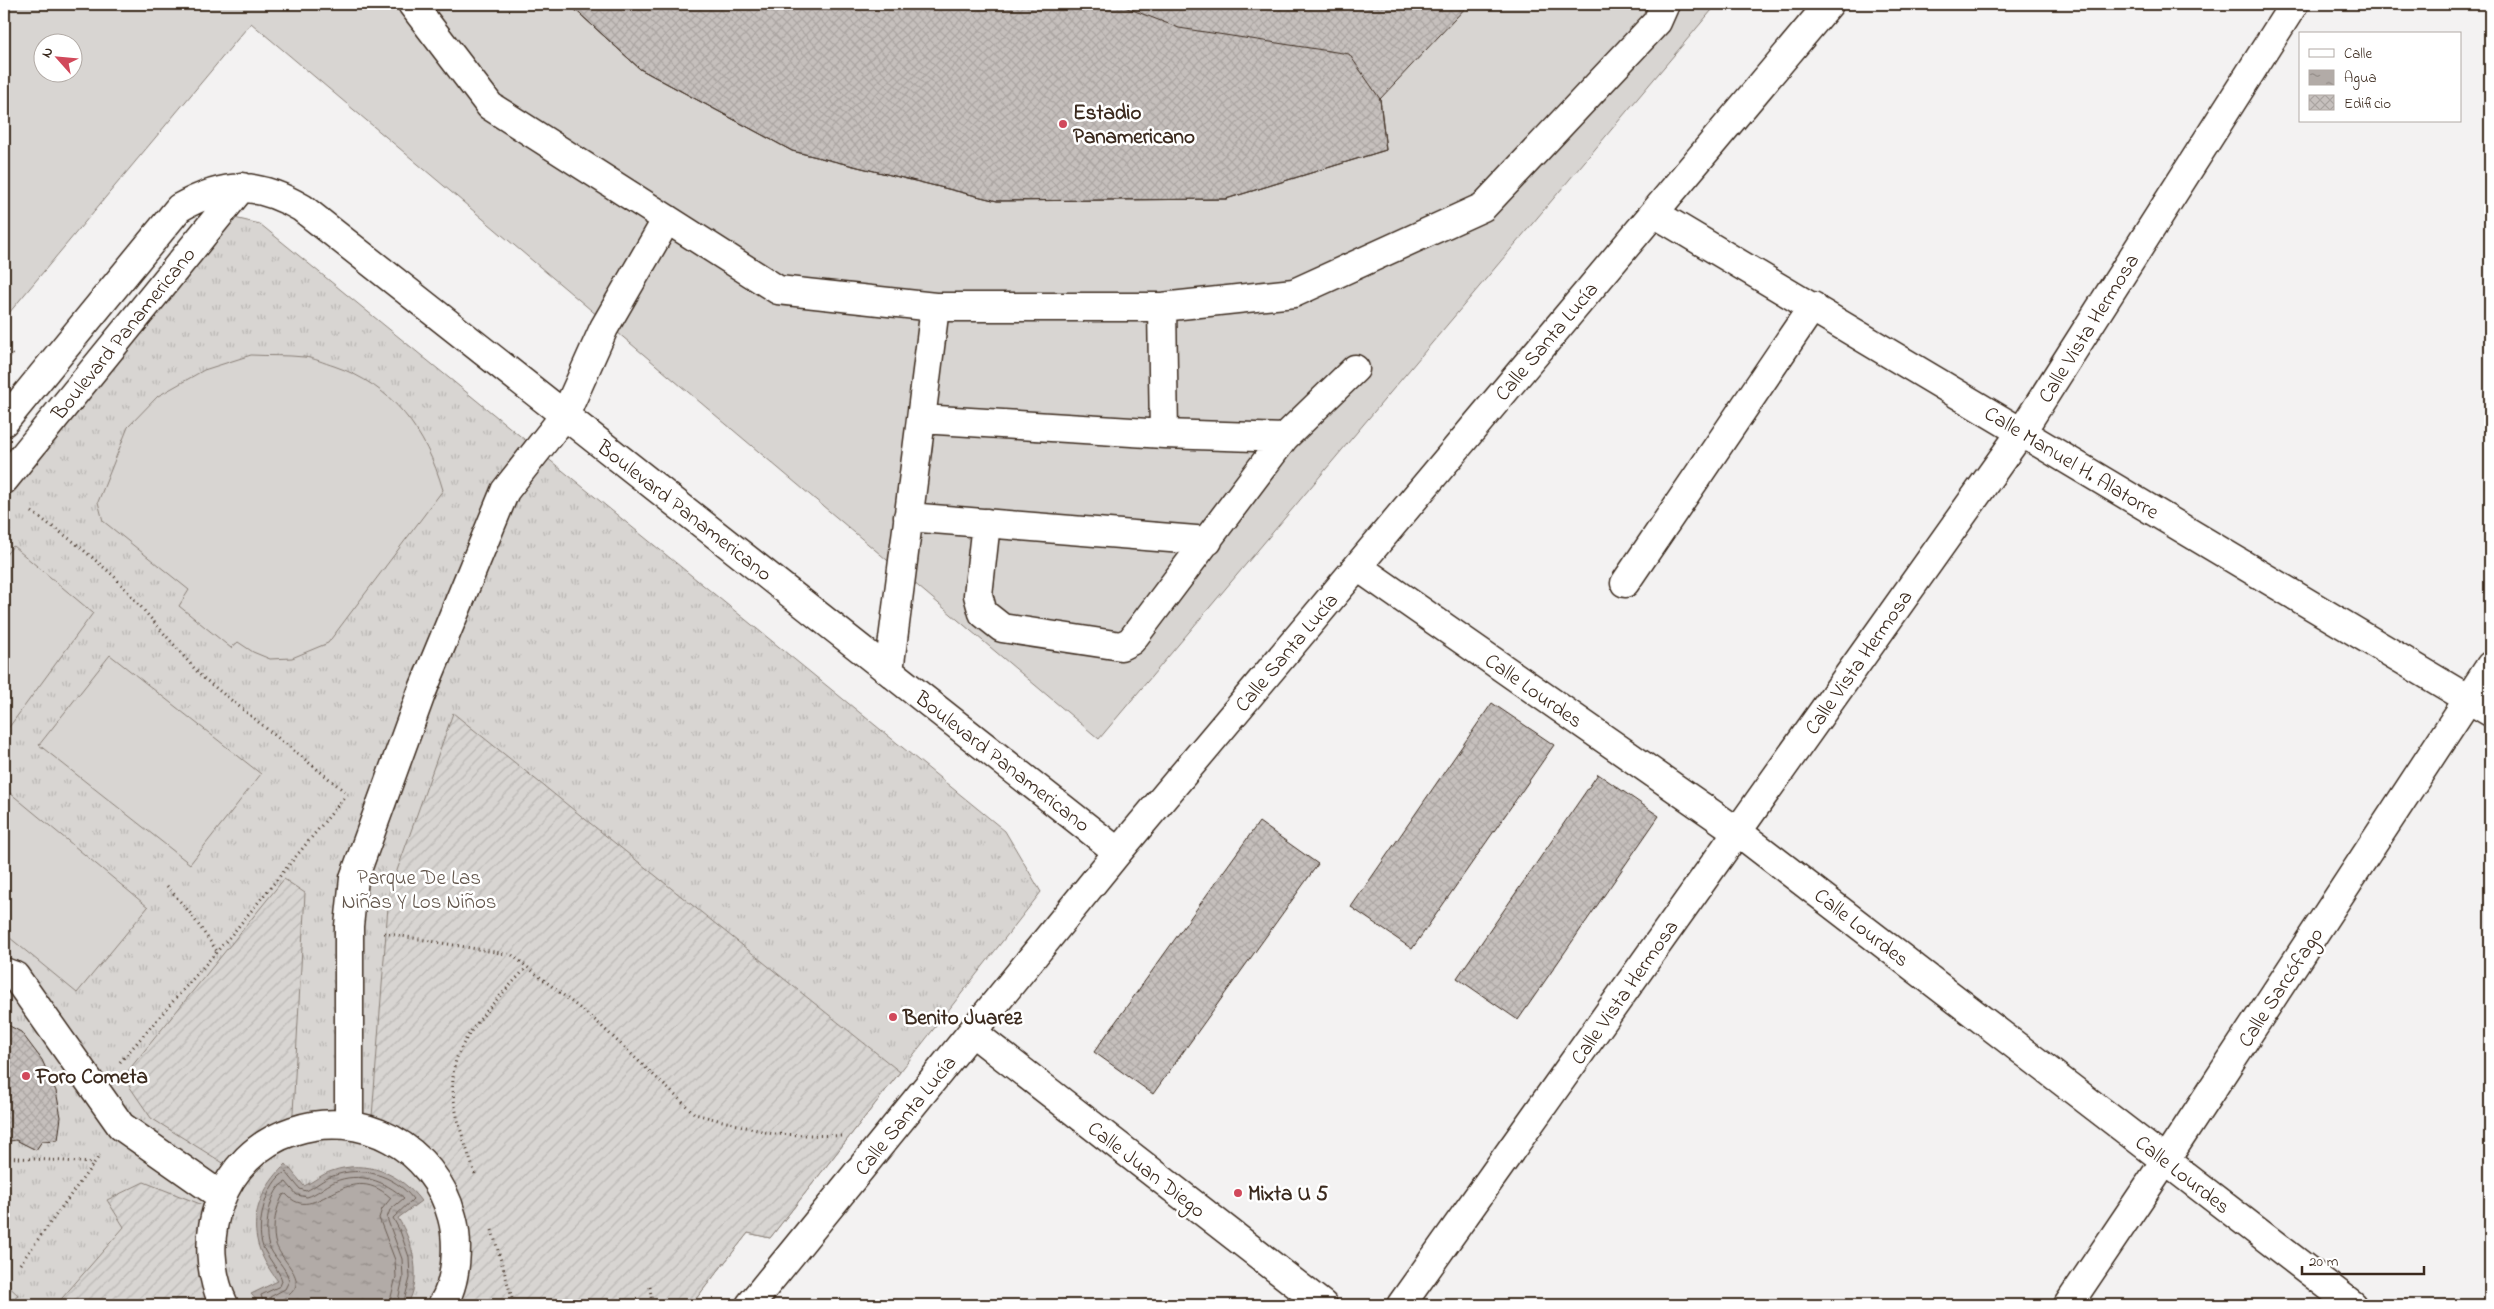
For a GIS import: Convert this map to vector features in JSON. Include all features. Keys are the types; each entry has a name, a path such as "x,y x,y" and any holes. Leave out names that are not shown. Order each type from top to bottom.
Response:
{"street":[{"path":"412,4 490,106 778,290 934,307 1162,307 1294,293 1483,207 1657,22 1665,4"},
{"name":"Calle Santa Lucía","path":"750,1305 1118,852 1829,4"},
{"name":"Calle Vista Hermosa","path":"1401,1305 2022,432 2294,4"},
{"name":"Boulevard Panamericano","path":"4,480 242,187"},
{"name":"Boulevard Panamericano","path":"4,422 179,208 219,189 242,187 260,189 282,196 302,208 1118,852"},
{"name":"Calle Manuel H. Alatorre","path":"1654,212 2480,706"},
{"path":"349,1125 349,926 354,878 428,676 506,491 565,415 604,328 667,219"},
{"path":"1625,583 1813,306"},
{"path":"889,671 934,307"},
{"path":"1162,307 1164,434"},
{"path":"986,522 978,595 983,613 1002,628 1121,646 1131,640 1208,541 1284,438 1355,369"},
{"path":"921,419 1164,434 1284,438"},
{"path":"908,518 986,522 1208,541"},
{"name":"Calle Lourdes","path":"1358,567 1738,832 2353,1305"},
{"name":"Calle Sarcófago","path":"2068,1305 2165,1161 2480,706 2490,666"},
{"path":"4,972 15,976 97,1089 121,1126 221,1196"},
{"name":"Calle Juan Diego","path":"972,1032 1323,1305"},
{"path":"224,1305 217,1289 210,1251 212,1223 221,1196 236,1171 254,1153 275,1139 292,1131 321,1125 349,1125 392,1138 413,1152 431,1171 448,1203 456,1232 455,1268 442,1305"}],"path":[{"path":"32,512 74,542 114,576 201,676 376,817"},
{"path":"97,1089 217,950 347,794"},
{"path":"167,886 190,913 217,950"},
{"path":"349,926 512,955 596,1021 695,1114 773,1134 858,1137 892,1130"},
{"path":"476,1179 457,1115 453,1076 460,1047 492,1006 527,967"},
{"path":"20,1264 121,1126"},
{"path":"4,1156 94,1163"},
{"path":"491,1224 514,1305"},
{"path":"650,1287 652,1305"}],"green space":[{"path":"4,4 1717,4 1099,739 251,23 4,319"},
{"name":"Parque De Las Niñas Y Los Niños","path":"226,216 260,224 1005,831 1041,892 770,1238 748,1233 691,1305 4,1305 4,490"},
{"path":"251,355 312,358 355,375 374,386 390,398 417,430 436,469 443,490 328,643 292,658 270,659 253,652 238,642 231,648 179,606 189,590 103,521 98,502 128,427 158,396 204,370"},
{"path":"13,546 93,613 4,734 4,557"},
{"path":"110,655 261,774 190,864 39,745"},
{"path":"453,713 900,1072 770,1238 748,1233 691,1305 443,1305 449,1203 371,1130 389,893"},
{"path":"4,788 148,907 77,993 4,933"},
{"path":"284,879 305,893 292,1131 236,1171 151,1118 123,1077"},
{"path":"144,1182 213,1209 227,1305 56,1305 124,1227 107,1200"},
{"path":"4,1282 18,1295 4,1305"}],"water":[{"path":"286,1164 304,1186 328,1172 357,1167 370,1168 393,1176 413,1191 421,1201 398,1218 408,1238 414,1261 414,1284 412,1295 407,1305 261,1305 251,1294 278,1281 267,1266 260,1250 256,1235 256,1221 264,1192"}],"building":[{"name":"Estadio Panamericano","path":"569,4 1469,4 1380,99 1386,150 1226,199 997,201 792,151 640,69"},
{"name":"Estadio Panamericano","path":"569,4 1117,4 1179,28 1349,54 1380,99 1386,150 1226,199 997,201 792,151 640,69"},
{"path":"1492,703 1554,745 1412,949 1351,907"},
{"path":"1598,774 1659,816 1518,1020 1457,978"},
{"path":"1259,822 1318,864 1153,1094 1094,1052"},
{"name":"Foro Cometa","path":"4,1023 21,1032 42,1060 56,1091 61,1117 58,1140 42,1141 36,1150 16,1140 4,1142"}],"place":[{"name":"Estadio Panamericano","path":"1063,124"},
{"name":"Benito Juarez","path":"893,1017"},
{"name":"Foro Cometa","path":"26,1076"},
{"name":"Mixta U 5","path":"1238,1193"}]}
